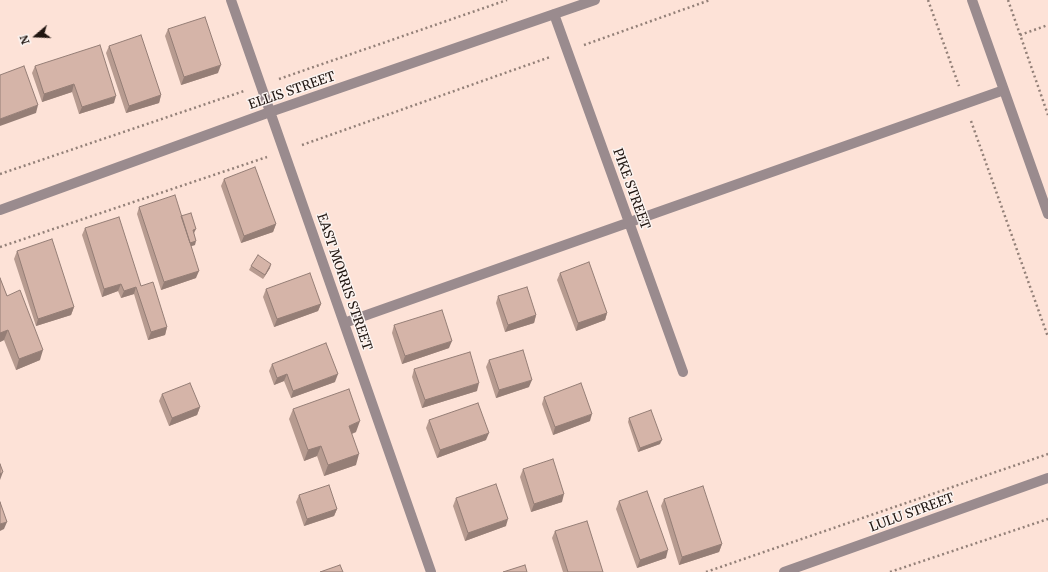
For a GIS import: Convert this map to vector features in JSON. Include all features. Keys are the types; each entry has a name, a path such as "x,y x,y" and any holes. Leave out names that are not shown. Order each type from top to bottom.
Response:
{"street":[{"name":"EAST MORRIS STREET","path":"231,0 431,572"},
{"name":"ELLIS STREET","path":"0,210 270,112 595,0"},
{"path":"972,0 1048,214"},
{"name":"PIKE STREET","path":"554,14 683,372"},
{"path":"344,323 1004,90"},
{"name":"LULU STREET","path":"784,572 1048,478"}],"path":[{"path":"0,247 284,151 710,0"},
{"path":"928,0 1048,337"},
{"path":"1008,0 1048,115"},
{"path":"1020,35 1048,25"},
{"path":"706,572 1048,454"},
{"path":"890,572 1048,519"}],"building":[{"path":"205,17 221,65 184,77 168,29"},
{"path":"141,35 161,95 129,106 109,46"},
{"path":"100,45 116,96 82,107 74,84 44,94 35,66"},
{"path":"24,66 38,105 0,119 0,75"},
{"path":"255,167 276,224 244,236 224,179"},
{"path":"175,195 199,271 164,282 139,207"},
{"path":"191,213 196,229 193,230 196,241 190,243 181,216"},
{"path":"119,217 141,286 153,282 167,327 151,332 136,287 124,291 121,284 104,289 85,228"},
{"path":"52,239 74,307 38,319 17,251"},
{"path":"258,255 271,264 265,275 251,266"},
{"path":"589,262 607,313 578,323 560,273"},
{"path":"310,273 321,304 277,319 266,289"},
{"path":"0,278 7,296 20,290 43,350 19,359 8,330 0,333"},
{"path":"527,287 536,315 508,325 498,296"},
{"path":"442,310 452,341 405,356 394,325"},
{"path":"326,343 338,374 293,391 287,374 277,378 272,364"},
{"path":"523,350 532,380 499,390 489,360"},
{"path":"470,352 479,383 425,400 414,369"},
{"path":"190,383 200,407 172,418 162,394"},
{"path":"581,383 592,414 555,427 544,397"},
{"path":"349,389 360,421 349,426 359,454 328,465 321,446 308,450 293,409"},
{"path":"478,403 489,433 440,450 429,420"},
{"path":"651,410 662,440 640,448 629,418"},
{"path":"553,459 564,494 534,504 523,469"},
{"path":"0,464 3,472 0,474"},
{"path":"496,484 508,519 468,533 456,498"},
{"path":"329,485 337,509 307,519 299,495"},
{"path":"703,486 722,544 682,557 664,499"},
{"path":"647,491 668,550 640,560 619,501"},
{"path":"0,502 7,522 0,524"},
{"path":"587,521 603,572 568,572 555,531"},
{"path":"340,565 343,572 320,572"},
{"path":"525,565 527,572 503,572"}]}
